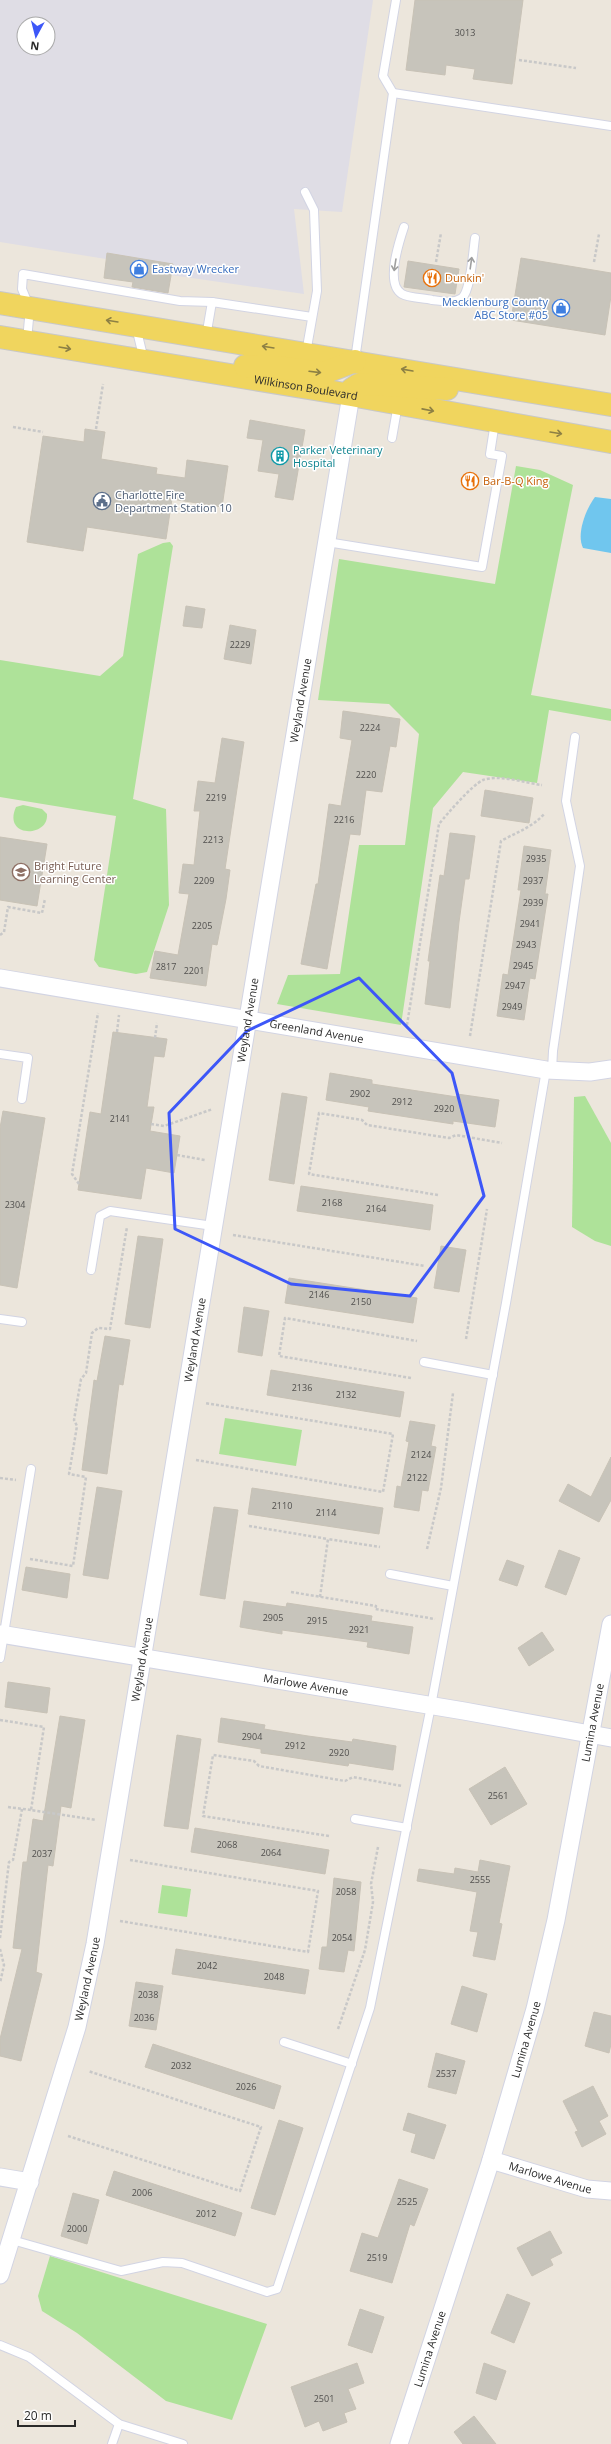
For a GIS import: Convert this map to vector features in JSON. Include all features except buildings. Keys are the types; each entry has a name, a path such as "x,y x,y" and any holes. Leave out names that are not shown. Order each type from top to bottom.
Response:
{"main road":[{"path":"0,303 355,361 611,405"},
{"name":"Wilkinson Boulevard","path":"0,337 351,395 611,442"},
{"path":"154,362 277,367 324,373 355,361"},
{"path":"351,395 352,389 358,385 370,384 562,397"}],"street":[{"name":"Weyland Avenue","path":"0,2275 77,2027 93,1952 351,395"},
{"name":"Greenland Avenue","path":"0,978 549,1070 590,1072 611,1069"},
{"name":"Lumina Avenue","path":"399,2444 491,2160 547,1965 611,1624"},
{"name":"Marlowe Avenue","path":"2,1634 431,1706 611,1738"},
{"name":"Marlowe Avenue","path":"491,2160 587,2189 611,2191"},
{"path":"0,2177 30,2182"}],"lane":[{"path":"355,361 393,93 383,76 396,0"},
{"path":"393,93 611,126"},
{"path":"304,192 314,210 316,291 306,353"},
{"path":"404,228 399,242 393,278 395,286 402,294 449,302 462,298 468,289 475,238"},
{"path":"27,341 30,308 22,289 24,274 180,301 212,302 312,317"},
{"path":"206,337 212,302"},
{"path":"135,325 154,362"},
{"path":"392,438 398,404"},
{"path":"327,542 482,567 502,456 490,454 495,422"},
{"path":"12,2240 121,2271 163,2262 182,2263 267,2292 277,2289 370,2008 431,1706 553,1050 580,866 566,801 576,737"},
{"path":"0,1054 28,1058 22,1099"},
{"path":"91,1270 100,1216 110,1211 213,1226"},
{"path":"0,1319 22,1322"},
{"path":"424,1362 493,1375"},
{"path":"0,1658 2,1634 31,1469"},
{"path":"390,1574 453,1586"},
{"path":"356,1819 407,1828"},
{"path":"284,2042 352,2064"},
{"path":"0,2345 29,2357 119,2424 183,2444"},
{"path":"112,2444 119,2424"}],"path":[{"path":"518,60 576,68"},
{"path":"436,262 441,233"},
{"path":"594,262 598,234"},
{"path":"96,429 103,384"},
{"path":"13,427 42,432"},
{"path":"407,1025 439,824 451,809 482,780 494,778 542,785"},
{"path":"470,1036 501,841 522,828 535,825 545,813"},
{"path":"0,935 4,932 8,907 42,913 45,899"},
{"path":"79,1184 72,1174 98,1012"},
{"path":"117,1032 120,1015"},
{"path":"154,1038 157,1021"},
{"path":"151,1124 164,1126 213,1109"},
{"path":"438,1195 310,1174 319,1113 362,1120 367,1125 449,1138 456,1135 502,1143"},
{"path":"177,1155 205,1160"},
{"path":"466,1339 488,1209"},
{"path":"31,1552 30,1559 73,1566 86,1477 69,1474 77,1426 74,1420 81,1379 86,1373 92,1333 98,1328 110,1329 127,1226"},
{"path":"233,1235 425,1266"},
{"path":"411,1378 279,1356 285,1318 417,1341"},
{"path":"427,1550 441,1488 453,1393"},
{"path":"196,1460 383,1492 393,1434 205,1403"},
{"path":"0,1478 23,1481"},
{"path":"249,1526 380,1546"},
{"path":"320,1597 328,1539"},
{"path":"291,1592 376,1606 375,1610 438,1619"},
{"path":"0,1720 44,1727 31,1810"},
{"path":"329,1836 203,1816 213,1755 254,1761 259,1766 345,1781 353,1777 407,1787"},
{"path":"8,1806 96,1820"},
{"path":"0,1938 9,1862 13,1860 22,1808"},
{"path":"338,2029 365,1950 373,1902 371,1884 378,1847"},
{"path":"120,1921 308,1952 318,1891 130,1860"},
{"path":"0,1949 4,1965 0,1983"},
{"path":"68,2136 240,2191 261,2127 88,2071"}],"highlighted area":[{"path":"359,978 452,1073 484,1196 410,1296 291,1284 175,1229 169,1113 247,1031"}],"shaded area":[{"path":"0,0 373,0 342,212 294,209 304,294 171,275 173,264 107,253 106,259 0,242"}],"green space":[{"path":"516,466 540,470 573,485 531,695 611,709 611,721 549,710 537,783 463,772 433,808 401,1025 277,1004 288,975 340,974 359,845 405,845 419,734 389,704 318,700 339,559 495,584"},
{"path":"170,542 173,546 133,799 166,809 169,905 147,972 136,974 99,967 94,960 116,816 0,797 0,660 100,676 123,656 138,554 163,543"},
{"path":"23,805 42,809 47,814 46,822 34,831 20,829 15,825 13,817 16,807"},
{"path":"585,1096 611,1143 611,1246 595,1241 572,1227 574,1097"},
{"path":"225,1418 302,1430 296,1466 219,1454"},
{"path":"162,1885 191,1889 187,1917 158,1913"},
{"path":"50,2256 267,2324 232,2420 166,2401 77,2333 42,2311 38,2296"}],"water":[{"path":"595,497 611,499 611,553 583,548 581,542 581,529 585,515"}],"place":[{"name":"Eastway Wrecker","path":"139,269"},
{"name":"Dunkin'","path":"432,278"},
{"name":"Mecklenburg County ABC Store #05","path":"561,308"},
{"name":"Parker Veterinary Hospital","path":"280,456"},
{"name":"Bar-B-Q King","path":"470,481"},
{"name":"Charlotte Fire Department Station 10","path":"102,501"},
{"name":"Bright Future Learning Center","path":"21,872"}]}
